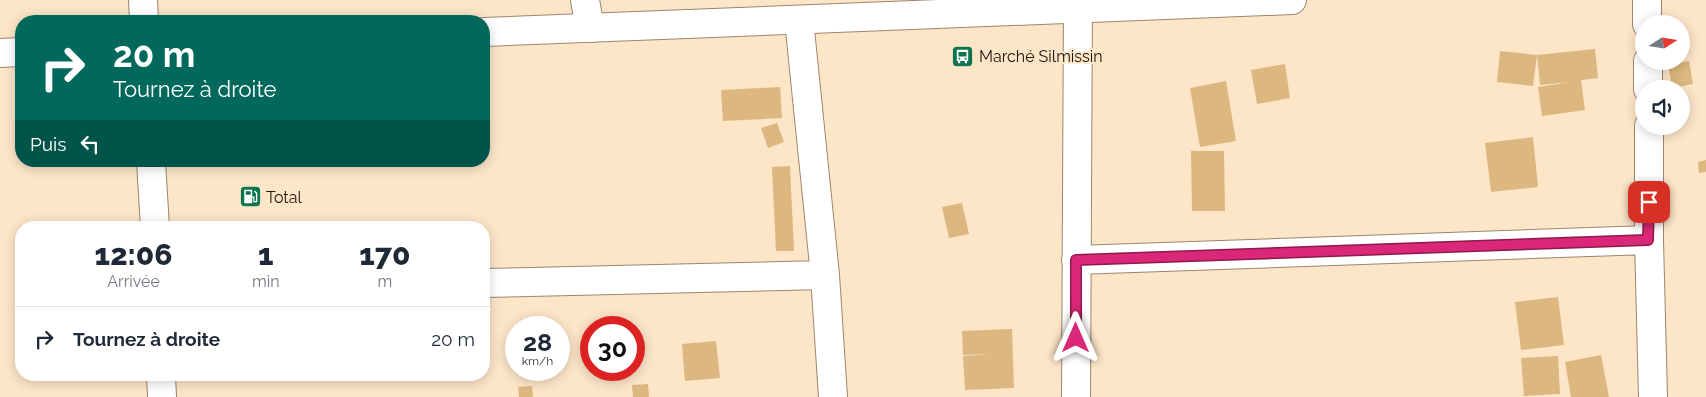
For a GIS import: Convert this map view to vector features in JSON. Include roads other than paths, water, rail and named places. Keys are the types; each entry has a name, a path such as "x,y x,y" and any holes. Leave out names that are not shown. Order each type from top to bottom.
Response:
{"street":[{"path":"143,0 144,15"},
{"path":"585,0 590,28"},
{"path":"490,32 799,20 1078,4 1292,0"},
{"path":"1647,0 1647,15"},
{"path":"1076,397 1078,4"},
{"path":"799,20 825,276 833,397"},
{"path":"0,53 15,52"},
{"path":"1649,135 1648,240 1653,397"},
{"path":"151,167 155,221"},
{"path":"1076,260 1648,240"},
{"path":"490,283 825,276"},
{"path":"162,381 162,397"}],"place":[{"name":"Marché Silmissin","path":"963,56"},
{"name":"Total","path":"250,197"}]}
